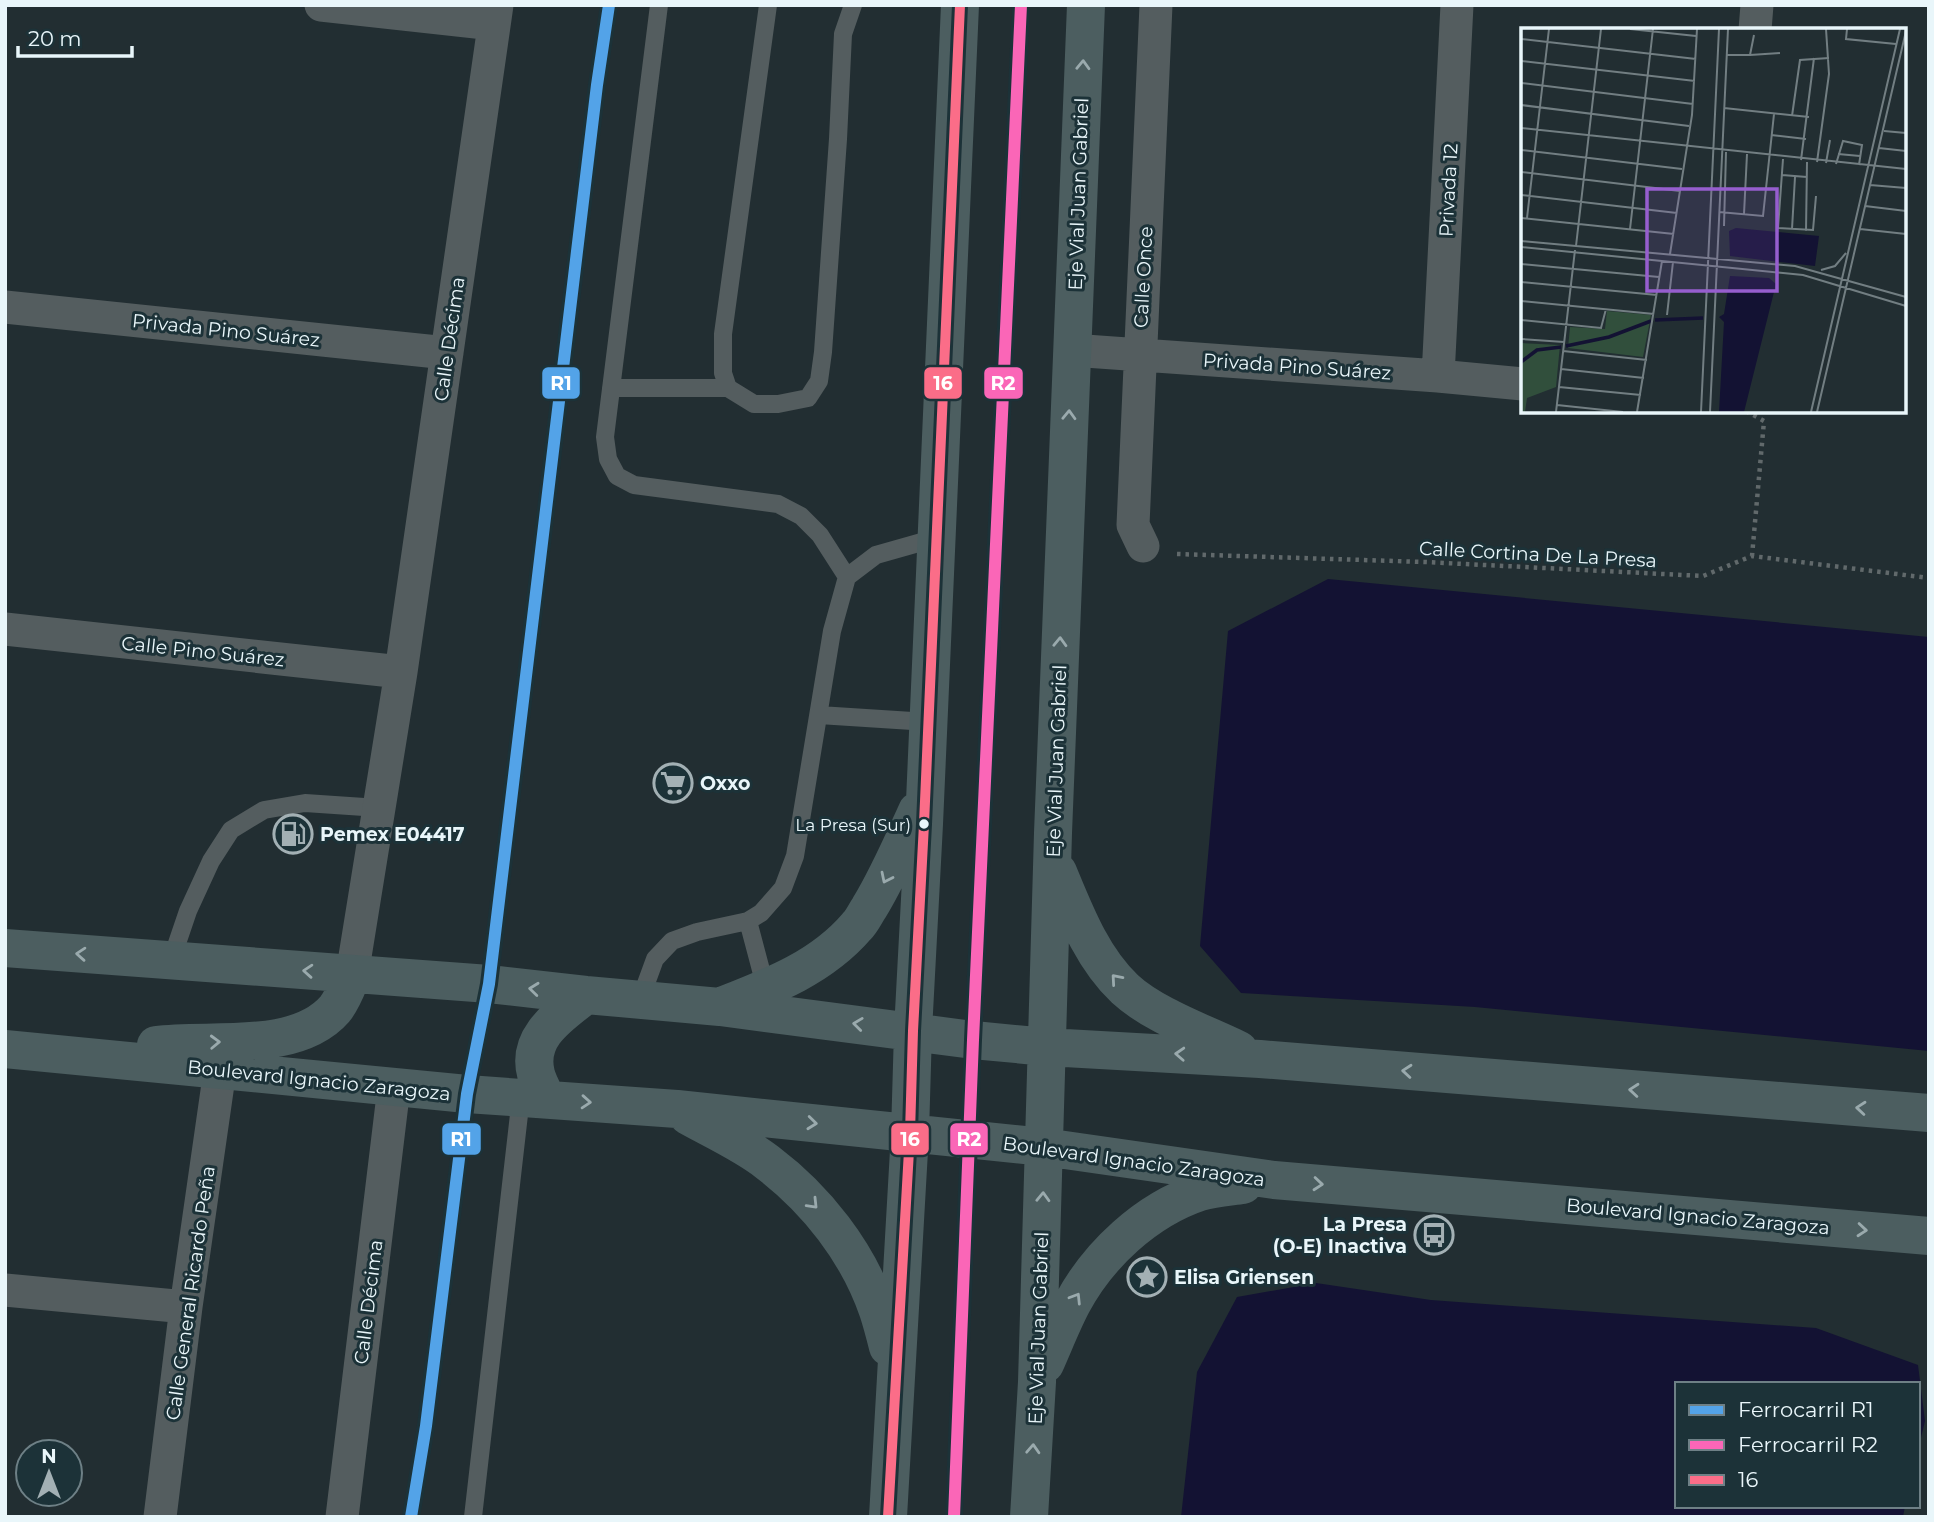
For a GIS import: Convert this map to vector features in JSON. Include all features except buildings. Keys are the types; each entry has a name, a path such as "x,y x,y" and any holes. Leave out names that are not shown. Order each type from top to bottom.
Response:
{"main road":[{"path":"888,1517 910,1133 960,5"},
{"name":"Eje Vial Juan Gabriel","path":"1029,1517 1037,1382 1071,350 1086,5"},
{"path":"720,1007 799,973 829,953 858,925 883,885 925,793"},
{"path":"1053,859 1079,921 1101,961 1125,989 1155,1010 1260,1059"},
{"path":"5,948 489,984 720,1007 973,1040 1260,1059 1929,1113"},
{"path":"100,1058 132,1048 161,1044 256,1040 285,1036 307,1029 322,1022 335,1009 343,998 352,975"},
{"path":"534,1098 536,1049 543,1032 586,995"},
{"name":"Boulevard Ignacio Zaragoza","path":"5,1049 467,1094 677,1109 910,1133 1044,1147 1274,1180 1929,1236"},
{"path":"677,1109 765,1160 794,1184 826,1218 857,1264 878,1310 895,1377"},
{"path":"1037,1382 1072,1303 1103,1258 1140,1225 1173,1204 1202,1192 1274,1180"}],"street":[{"path":"321,5 496,15"},
{"name":"Calle Once","path":"1143,546 1133,525 1156,5"},
{"name":"Privada 12","path":"1438,376 1457,5"},
{"path":"1755,28 1757,5"},
{"name":"Calle Décima","path":"352,975 401,672 496,15"},
{"name":"Privada Pino Suárez","path":"5,307 447,353"},
{"name":"Privada Pino Suárez","path":"1071,350 1521,384"},
{"name":"Calle Pino Suárez","path":"5,629 401,672"},
{"name":"Calle General Ricardo Peña","path":"160,1517 186,1307 220,1070"},
{"name":"Calle Décima","path":"342,1517 394,1087"},
{"path":"5,1290 186,1307"}],"lane":[{"path":"659,5 611,388 606,436 608,459 617,476 634,485 778,504 801,516 820,535 847,578"},
{"path":"728,388 723,373 723,334 768,5"},
{"path":"611,388 728,388 754,404 778,404 808,398 819,381 838,139 843,34 853,5"},
{"path":"640,1000 655,959 672,940 748,921 761,913 783,888 795,856 832,631 847,578 876,555 936,538"},
{"path":"819,715 928,722"},
{"path":"170,961 188,911 211,860 231,830 264,810 305,803 379,808"},
{"path":"748,921 766,989"},
{"path":"473,1517 534,1098"}],"path":[{"path":"1750,413 1764,421 1752,556"},
{"name":"Calle Cortina De La Presa","path":"1143,546 1161,553 1425,562 1703,576 1752,556 1929,578"}],"shaded area":[{"path":"1328,579 1929,637 1929,1051 1475,1007 1241,993 1200,946 1228,631"},
{"path":"1316,1283 1431,1300 1816,1328 1918,1365 1925,1421 1920,1442 1920,1382 1675,1382 1675,1508 1905,1508 1903,1517 1181,1517 1197,1372 1237,1297"}],"rail line":[{"name":"R1","path":"411,1517 426,1426 467,1094 489,984 597,85 609,5"},
{"name":"R2","path":"954,1517 973,1040 1021,5"}],"transit line":[{"name":"16","path":"888,1517 910,1133 960,5"}],"place":[{"name":"Oxxo","path":"673,783"},
{"name":"La Presa (Sur)","path":"924,824"},
{"name":"Pemex E04417","path":"293,834"},
{"name":"La Presa (O-E) Inactiva","path":"1434,1235"},
{"name":"Elisa Griensen","path":"1147,1277"}]}
